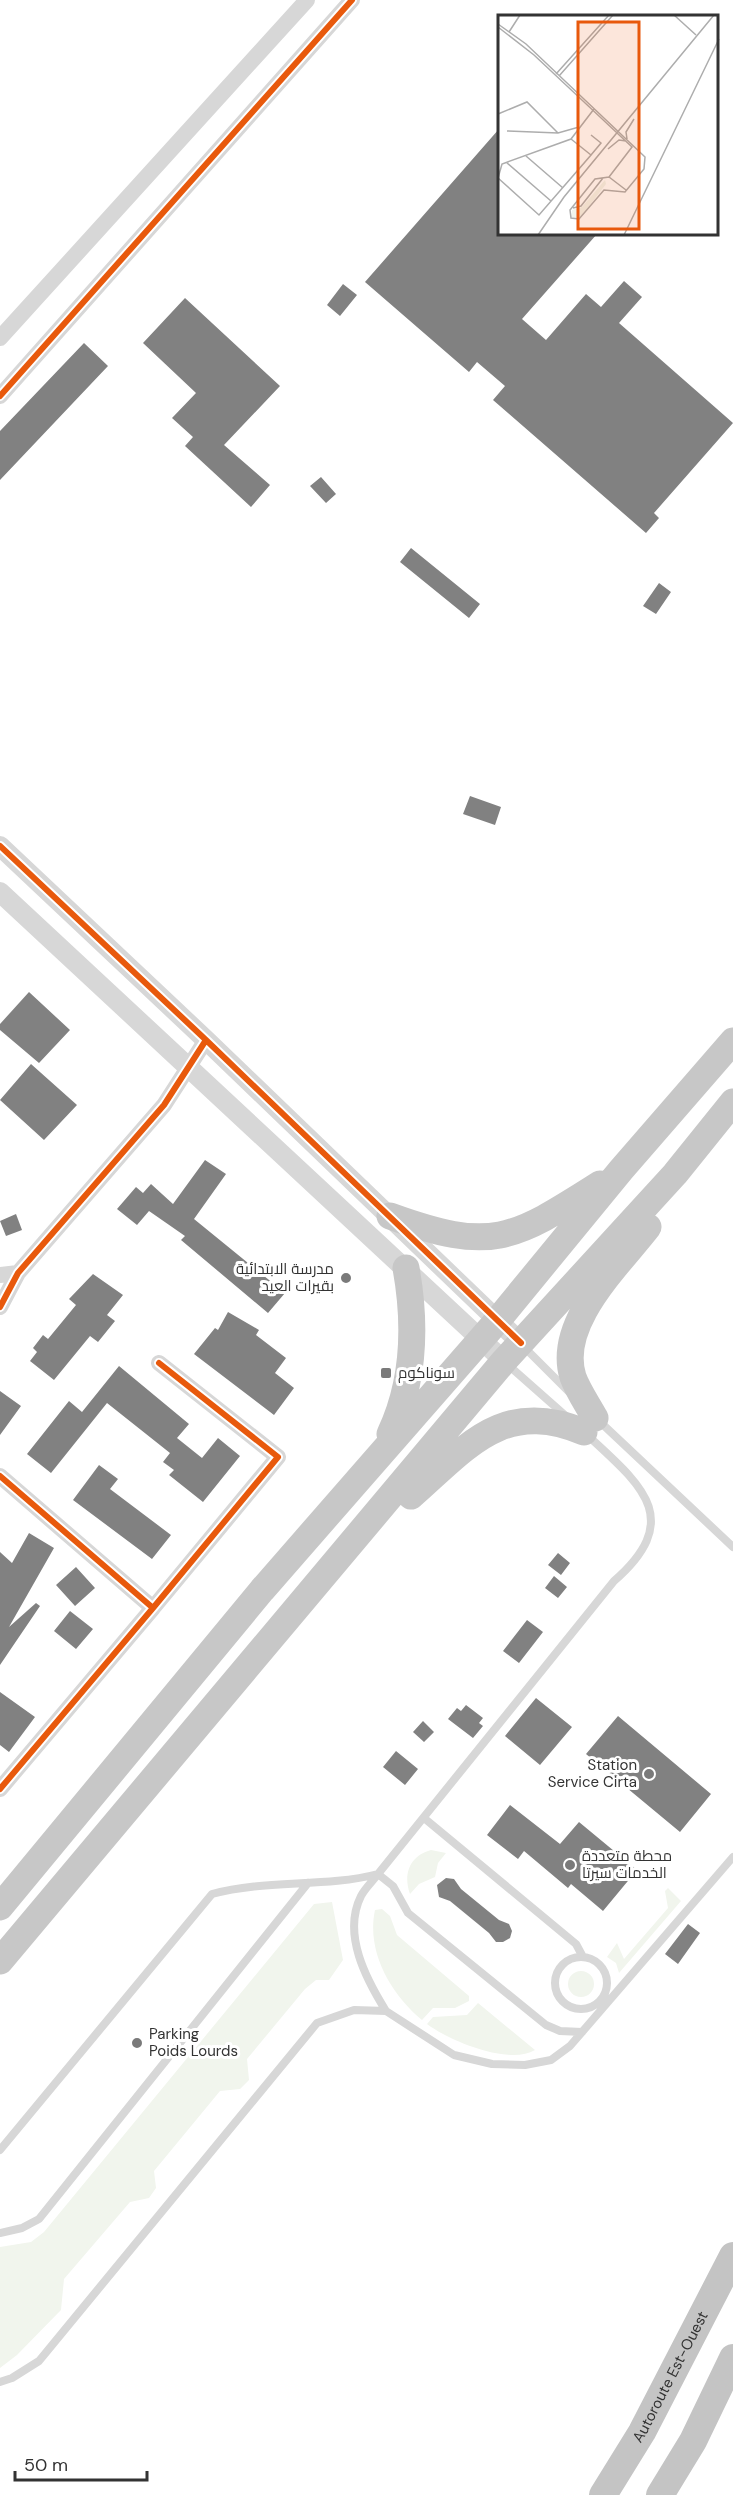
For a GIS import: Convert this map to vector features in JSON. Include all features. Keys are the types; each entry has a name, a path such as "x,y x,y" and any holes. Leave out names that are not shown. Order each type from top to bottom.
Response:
{"highway":[{"path":"0,1907 262,1590 488,1330 621,1170 733,1041"},
{"path":"0,1961 361,1535 512,1352 675,1174 733,1102"},
{"path":"390,1216 442,1234 482,1238 502,1235 539,1223 621,1170"},
{"path":"361,1535 477,1437 490,1430 504,1424 534,1419 590,1425 574,1378 571,1354 575,1329 587,1305 655,1219 675,1174"},
{"path":"382,1451 399,1412 411,1361 412,1309 406,1268"},
{"name":"Autoroute Est-Ouest","path":"603,2495 642,2432 733,2256"},
{"path":"660,2495 693,2441 733,2358"}],"street":[{"path":"0,338 307,0"},
{"path":"0,396 352,0"},
{"path":"0,846 390,1216 488,1330"},
{"path":"0,892 187,1068 406,1268 488,1330 512,1352"},
{"path":"0,1307 18,1272 164,1105 206,1040"},
{"path":"0,1275 18,1272"},
{"path":"0,1789 278,1456 159,1363"},
{"path":"0,1476 153,1608"}],"lane":[{"path":"512,1352 590,1425 733,1547"},
{"path":"512,1352 590,1425 644,1493 652,1513 649,1541 633,1565 614,1581 361,1897 355,1924 358,1954 369,1984 386,2011 454,2055 492,2064 525,2065 551,2060 570,2046 733,1857"},
{"path":"424,1818 576,1944 584,1957 600,1965 607,1982 602,1999 587,2009 570,2008 558,1997 555,1989 556,1973 560,1966 574,1958 584,1957"},
{"path":"0,2150 212,1894 232,1888 357,1880 378,1874"},
{"path":"378,1874 393,1886 408,1913 546,2025 560,2031 585,2028"},
{"path":"0,2233 22,2228 39,2218 308,1883"},
{"path":"606,1991 620,1988"},
{"path":"585,2028 587,2009"},
{"path":"0,2382 12,2378 39,2361 317,2023 354,2010 386,2011"}],"shaded area":[{"path":"431,1850 446,1853 438,1863 435,1877 419,1884 410,1894 407,1880 410,1867 417,1857"},
{"path":"668,1888 681,1901 619,1973 616,1963 607,1957 617,1943 624,1959 668,1908 665,1891"},
{"path":"332,1902 343,1960 329,1980 316,1980 305,1989 247,2059 249,2080 240,2089 220,2091 154,2171 156,2188 149,2198 130,2202 64,2279 61,2310 17,2355 0,2368 0,2247 31,2242 44,2232 314,1904"},
{"path":"382,1909 390,1916 397,1935 469,1996 469,2001 455,2008 433,2008 422,2020 411,2010 391,1985 378,1956 373,1926 375,1910"},
{"path":"581,1971 590,1975 594,1984 590,1993 581,1997 572,1993 568,1984 572,1975"},
{"path":"478,2003 535,2050 524,2054 495,2053 449,2037 427,2024 433,2017 467,2015"}],"building":[{"path":"498,130 498,236 595,236 522,319 546,340 586,294 601,307 624,281 642,297 619,323 733,423 654,513 659,518 646,533 493,400 505,386 477,362 469,372 365,282"},
{"path":"343,284 357,295 340,316 327,305"},
{"path":"185,298 280,386 224,445 270,485 251,507 185,446 193,437 172,418 196,393 143,343"},
{"path":"84,343 108,366 0,480 0,431"},
{"path":"321,477 336,494 326,503 310,486"},
{"path":"411,548 480,604 469,618 400,562"},
{"path":"659,583 671,592 656,614 643,606"},
{"path":"470,796 501,807 495,825 463,814"},
{"path":"29,992 70,1030 39,1063 0,1030 0,1024"},
{"path":"31,1064 77,1105 44,1140 0,1100"},
{"path":"205,1160 226,1174 194,1219 285,1293 268,1313 181,1240 185,1236 149,1211 137,1225 117,1209 136,1187 143,1193 151,1184 173,1204"},
{"path":"16,1214 22,1230 6,1236 0,1221"},
{"path":"93,1274 123,1295 107,1315 115,1321 98,1342 90,1336 54,1380 30,1361 37,1352 33,1348 43,1335 48,1339 76,1305 69,1299"},
{"path":"228,1312 259,1330 256,1335 286,1358 275,1373 294,1388 274,1415 194,1354 215,1328 218,1330"},
{"path":"119,1366 189,1424 177,1438 202,1458 218,1438 240,1456 203,1502 169,1475 174,1470 163,1462 170,1453 107,1403 51,1473 27,1454 69,1401 82,1412"},
{"path":"0,1391 21,1406 0,1435"},
{"path":"99,1465 118,1479 110,1489 171,1535 152,1559 73,1500"},
{"path":"29,1533 54,1548 9,1627 36,1603 40,1606 0,1665 0,1552 12,1563"},
{"path":"558,1553 570,1563 561,1575 548,1565"},
{"path":"76,1567 95,1588 75,1606 56,1585"},
{"path":"554,1576 567,1587 558,1598 545,1588"},
{"path":"70,1611 93,1629 76,1649 54,1631"},
{"path":"527,1620 543,1632 519,1663 503,1651"},
{"path":"0,1692 35,1717 9,1752 0,1745"},
{"path":"536,1698 572,1727 540,1765 505,1736"},
{"path":"466,1705 483,1718 479,1723 483,1726 473,1738 448,1719 457,1708 461,1711"},
{"name":"Station Service Cirta","path":"618,1716 711,1794 680,1832 586,1754"},
{"path":"423,1721 434,1732 424,1742 413,1732"},
{"path":"396,1751 418,1769 405,1785 383,1767"},
{"path":"510,1805 560,1844 579,1822 637,1870 603,1911 571,1884 568,1888 524,1851 518,1859 487,1835"},
{"path":"446,1878 454,1879 461,1889 499,1920 509,1924 512,1931 510,1938 503,1942 496,1942 489,1933 450,1901 439,1897 437,1885"},
{"path":"688,1924 700,1933 678,1964 665,1954"}],"cycle path":[{"path":"0,396 352,0"},
{"path":"0,846 206,1040 521,1343"},
{"path":"0,1307 18,1273 164,1105 206,1040"},
{"path":"153,1608 278,1457 159,1363"},
{"path":"0,1476 153,1608 0,1789"}],"place":[{"name":"مدرسة الابتدائية بقيرات العيد","path":"346,1278"},
{"name":"سوناكوم","path":"386,1373"},
{"name":"Station Service Cirta","path":"649,1774"},
{"name":"محطة متعددة الخدمات سيرتا","path":"570,1865"},
{"name":"Parking Poids Lourds","path":"137,2043"}]}
